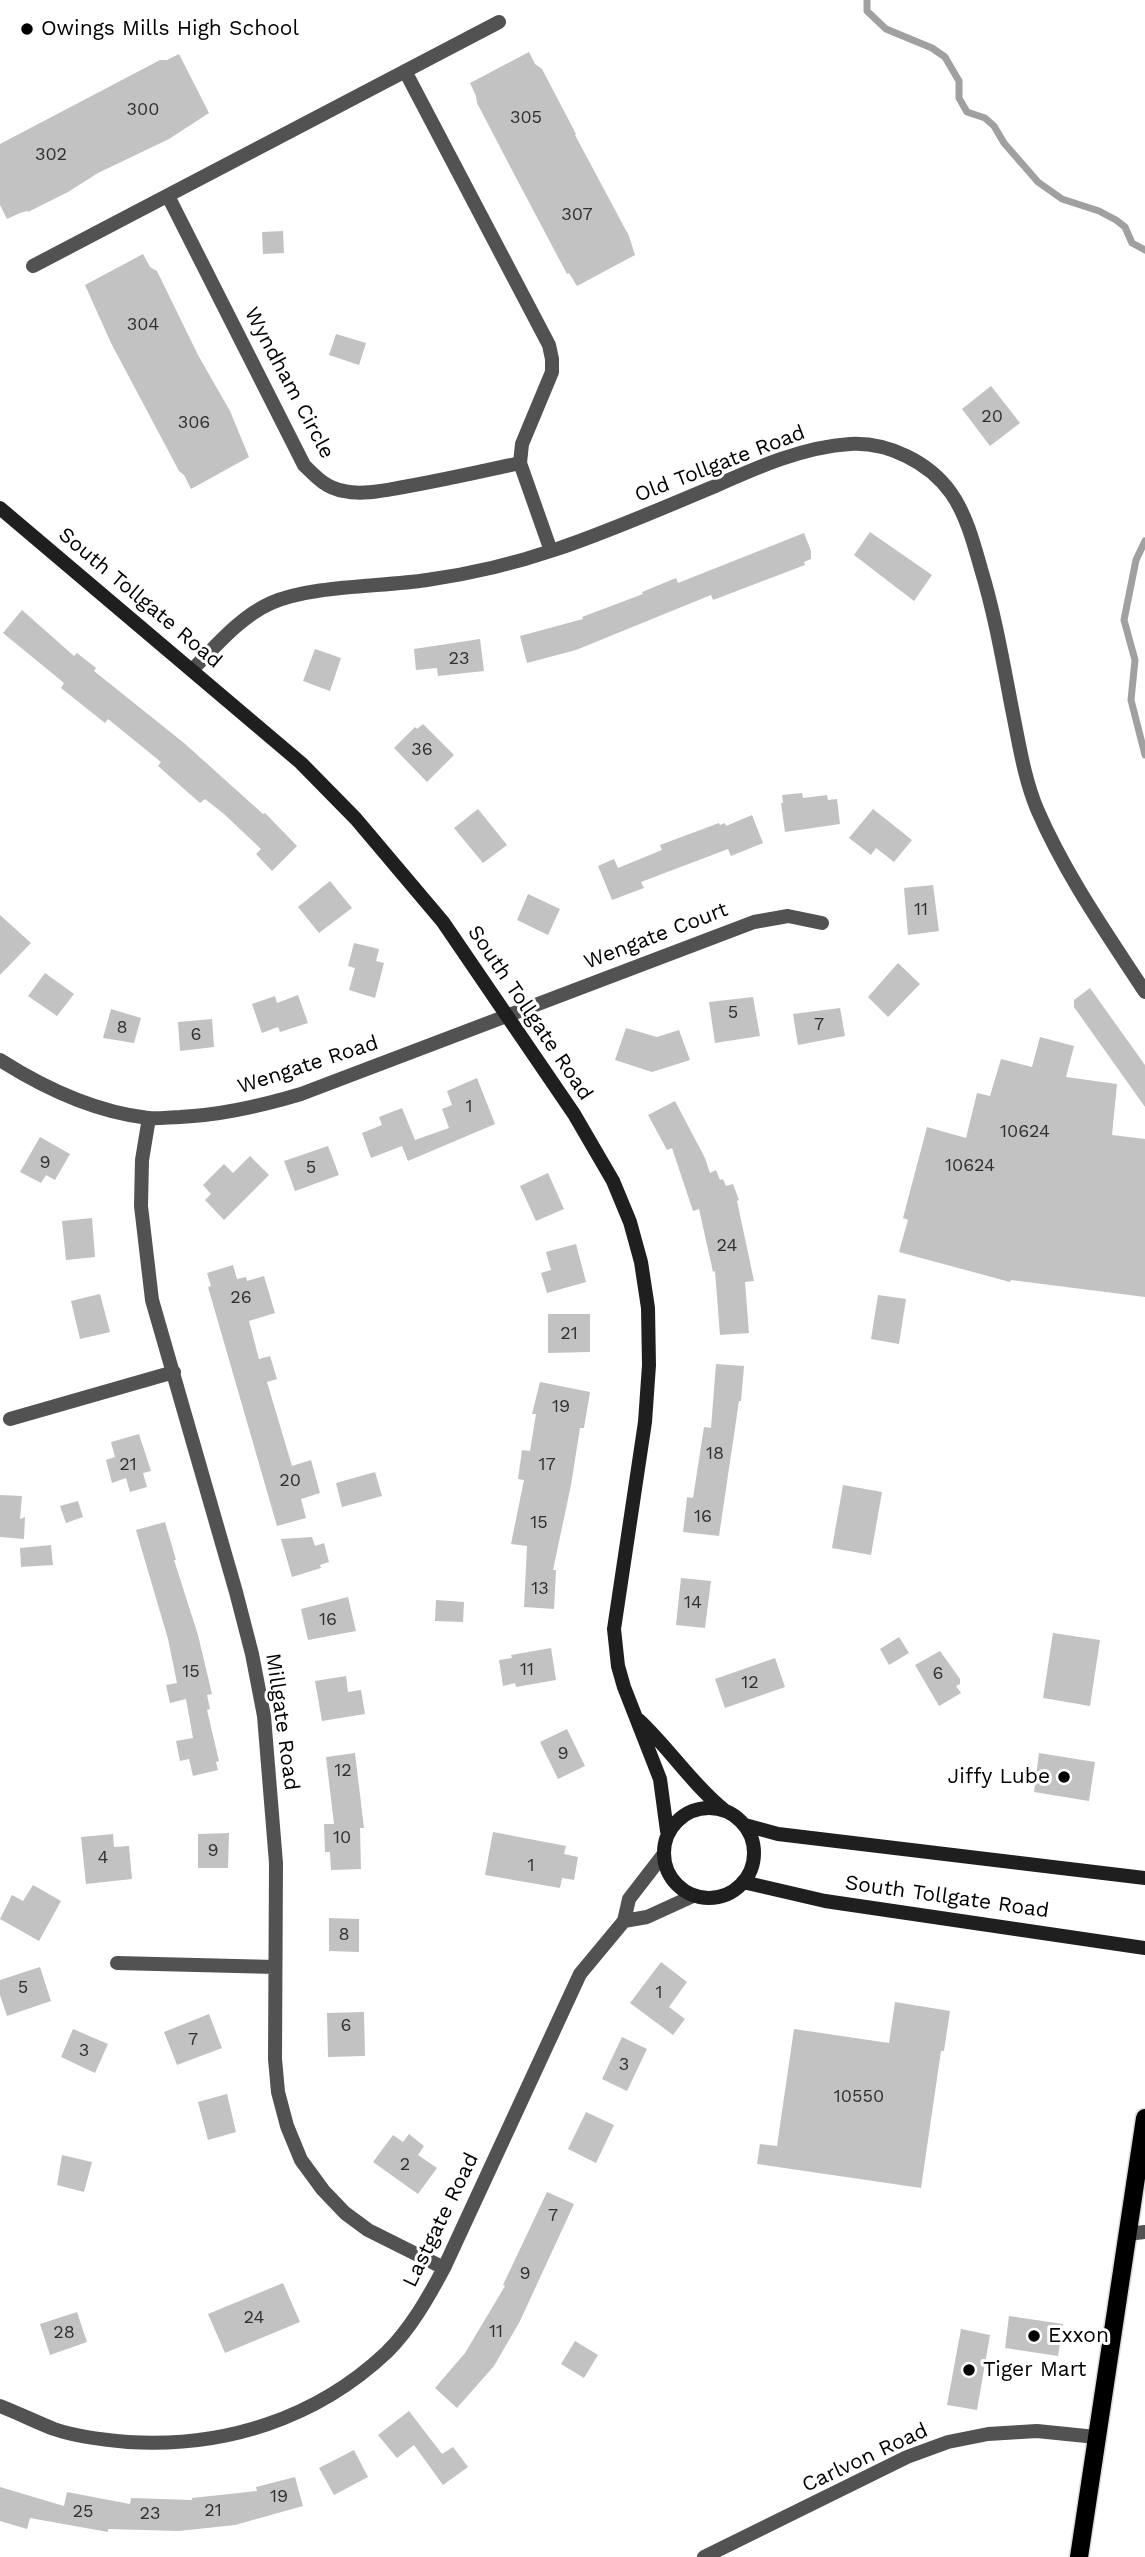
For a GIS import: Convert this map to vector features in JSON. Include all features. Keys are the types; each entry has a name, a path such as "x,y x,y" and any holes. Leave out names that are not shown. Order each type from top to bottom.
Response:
{"main road":[{"path":"1079,2557 1096,2437 1137,2233 1145,2119"}],"street":[{"path":"33,266 499,22"},
{"path":"405,71 549,345 552,372 522,444 520,463 551,551"},
{"name":"Wyndham Circle","path":"168,196 304,465 317,479 332,488 347,492 379,491 441,481 520,463"},
{"name":"Old Tollgate Road","path":"192,669 248,615 274,602 302,594 428,580 494,567 551,551 612,529 751,471 812,449 852,444 882,447 910,458 932,471 951,493 978,555 993,609 1021,757 1036,807 1058,852 1145,992"},
{"name":"South Tollgate Road","path":"0,508 302,763 356,819 443,922 581,1125 613,1181 630,1222 640,1262 648,1308 649,1365 646,1410 614,1629 618,1666 660,1779 667,1831"},
{"name":"Wengate Court","path":"508,1014 754,922 788,916 822,923"},
{"name":"Wengate Road","path":"0,1059 32,1080 69,1097 108,1109 149,1118 208,1115 256,1108 301,1094 508,1014"},
{"name":"Millgate Road","path":"149,1118 142,1160 142,1218 152,1300 252,1654 264,1716 276,1863 275,2059 278,2092 287,2126 301,2160 323,2190 368,2230 444,2268"},
{"path":"10,1419 173,1372"},
{"name":"South Tollgate Road","path":"636,1716 659,1739 702,1793 723,1810"},
{"path":"702,1808 723,1810 745,1825 751,1836 754,1858 751,1870 733,1891 720,1897 706,1898 693,1896 674,1882 665,1866 663,1855 667,1831 682,1815 702,1808"},
{"name":"South Tollgate Road","path":"745,1825 778,1834 1145,1878"},
{"name":"Lastgate Road","path":"0,2406 56,2430 108,2440 157,2444 201,2441 241,2434 285,2420 324,2400 355,2379 388,2350 419,2313 444,2268 580,1974 624,1922 629,1899 663,1855"},
{"name":"South Tollgate Road","path":"743,1882 825,1901 1145,1948"},
{"path":"624,1922 647,1917 693,1896"},
{"path":"117,1963 275,1967"},
{"name":"Carlvon Road","path":"704,2557 907,2457 948,2442 988,2434 1037,2431 1096,2437"}],"building":[{"path":"529,52 535,64 542,69 576,134 629,236 635,255 577,286 569,273 567,274 513,172 477,103 470,83"},
{"path":"179,54 209,113 169,139 98,173 68,192 7,219 0,205 0,144 160,60 167,60"},
{"path":"283,231 284,253 263,254 262,232"},
{"path":"143,254 150,267 157,271 198,355 230,411 249,457 191,489 111,343 85,285"},
{"path":"336,334 366,343 359,365 329,355"},
{"path":"991,386 1020,423 990,446 962,409"},
{"path":"870,532 932,575 914,601 854,555"},
{"path":"804,533 811,551 811,559 804,562 805,565 713,600 711,595 576,650 527,663 520,636 583,619 582,617 643,594 642,592 676,578 678,583"},
{"path":"22,610 74,656 77,653 96,668 94,671 184,743 265,813 297,846 272,871 256,854 261,849 224,814 205,799 200,803 158,766 161,762 108,719 105,723 61,688 64,683 3,633"},
{"path":"480,639 484,671 438,676 437,668 416,670 414,649"},
{"path":"315,649 341,658 330,691 303,681"},
{"path":"423,724 454,755 427,782 394,748 415,727 417,729"},
{"path":"802,793 803,798 827,795 828,800 837,799 840,824 785,832 782,795"},
{"path":"478,809 507,845 483,863 454,828"},
{"path":"873,809 912,840 894,862 876,848 871,855 849,838"},
{"path":"752,815 763,843 731,856 728,849 641,882 644,888 612,900 598,866 614,859 618,868 662,850 660,845 719,823 725,823 726,826"},
{"path":"330,881 352,908 319,933 298,907"},
{"path":"933,885 939,931 908,935 904,888"},
{"path":"528,894 560,909 548,935 517,920"},
{"path":"0,915 31,943 0,975"},
{"path":"354,943 379,949 376,961 384,963 375,998 349,990 355,968 348,966"},
{"path":"898,963 920,984 888,1017 868,997"},
{"path":"45,973 74,994 57,1016 28,996"},
{"path":"1090,988 1145,1065 1145,1107 1074,1007 1074,1000"},
{"path":"298,995 308,1023 280,1032 278,1027 262,1033 252,1004 275,996 277,1003"},
{"path":"753,997 760,1036 715,1043 709,1002"},
{"path":"840,1008 845,1036 798,1045 793,1014"},
{"path":"111,1009 141,1018 134,1043 103,1038"},
{"path":"212,1019 214,1047 180,1051 178,1022"},
{"path":"626,1028 657,1037 679,1030 690,1060 652,1072 615,1060"},
{"path":"1040,1037 1074,1046 1066,1077 1117,1084 1112,1135 1145,1139 1145,1297 1010,1282 899,1252 908,1220 903,1218 927,1127 966,1138 977,1093 990,1096 1001,1059 1032,1067"},
{"path":"477,1078 495,1124 408,1161 402,1146 371,1158 362,1133 382,1125 379,1117 402,1108 415,1140 449,1128 442,1109 452,1105 447,1091"},
{"path":"675,1101 710,1173 716,1170 726,1186 733,1184 739,1200 737,1201 754,1281 745,1282 749,1333 720,1335 715,1271 713,1272 699,1209 693,1211 672,1148 667,1150 648,1115"},
{"path":"40,1137 70,1154 55,1180 46,1175 41,1183 20,1172"},
{"path":"328,1146 339,1175 295,1191 284,1161"},
{"path":"250,1156 269,1175 224,1220 205,1200 211,1194 203,1185 224,1164 233,1173"},
{"path":"548,1173 564,1209 536,1221 520,1186"},
{"path":"92,1218 95,1257 66,1260 62,1221"},
{"path":"576,1244 586,1282 547,1293 541,1273 551,1270 546,1252"},
{"path":"233,1265 237,1279 246,1277 247,1281 264,1276 275,1313 249,1321 259,1359 270,1356 277,1379 267,1382 292,1466 311,1460 320,1493 301,1499 306,1518 277,1526 208,1287 211,1286 207,1273"},
{"path":"100,1294 110,1332 80,1339 71,1301"},
{"path":"878,1295 906,1299 899,1344 871,1339"},
{"path":"548,1314 590,1314 590,1352 548,1353"},
{"path":"716,1364 744,1366 741,1401 719,1536 683,1532 687,1497 693,1498 704,1427 711,1428"},
{"path":"540,1382 590,1392 584,1428 580,1428 553,1570 556,1570 554,1609 524,1607 527,1546 511,1544 524,1480 518,1479 522,1450 530,1451 536,1414 532,1414"},
{"path":"139,1434 151,1471 143,1473 147,1487 130,1492 126,1478 112,1483 106,1460 115,1457 111,1442"},
{"path":"375,1472 382,1496 342,1507 336,1483"},
{"path":"843,1485 882,1492 871,1555 832,1548"},
{"path":"0,1495 22,1496 20,1519 25,1517 24,1539 0,1537"},
{"path":"78,1501 83,1517 66,1523 60,1506"},
{"path":"165,1522 212,1694 207,1695 210,1709 207,1710 219,1761 216,1762 218,1770 193,1776 189,1759 180,1761 176,1741 193,1738 186,1699 170,1703 166,1685 177,1683 168,1639 136,1530"},
{"path":"312,1537 315,1546 324,1543 329,1562 320,1565 321,1568 292,1577 281,1539"},
{"path":"51,1545 53,1565 21,1567 20,1548"},
{"path":"681,1578 711,1581 705,1628 676,1625"},
{"path":"348,1597 356,1631 308,1640 301,1609"},
{"path":"436,1600 464,1602 463,1622 435,1621"},
{"path":"1053,1633 1100,1640 1090,1706 1043,1698"},
{"path":"899,1637 909,1653 889,1665 880,1649"},
{"path":"551,1648 556,1680 516,1687 515,1683 503,1686 499,1660 512,1658 511,1655"},
{"path":"940,1651 960,1679 960,1684 956,1686 961,1693 939,1706 915,1665"},
{"path":"775,1658 785,1687 725,1708 715,1679"},
{"path":"346,1676 348,1692 361,1690 365,1714 322,1721 315,1681"},
{"path":"567,1729 585,1766 558,1779 540,1742"},
{"path":"355,1753 364,1828 360,1828 361,1869 331,1870 330,1852 325,1852 324,1824 334,1824 326,1757"},
{"name":"Jiffy Lube","path":"1039,1753 1095,1762 1089,1801 1034,1792"},
{"path":"493,1832 566,1846 564,1854 578,1857 574,1880 562,1878 560,1888 485,1875"},
{"path":"229,1833 228,1868 198,1868 198,1834"},
{"path":"113,1834 114,1847 129,1846 132,1879 86,1884 81,1837"},
{"path":"33,1885 61,1901 39,1941 0,1919 12,1895 23,1901"},
{"path":"329,1918 359,1919 359,1952 329,1951"},
{"path":"661,1962 687,1982 669,2007 685,2019 673,2035 630,2003"},
{"path":"40,1967 51,2001 7,2016 0,1995 0,1980"},
{"path":"895,2002 950,2011 944,2051 941,2051 921,2188 757,2164 760,2144 777,2146 794,2029 889,2043"},
{"path":"364,2012 365,2056 328,2057 327,2013"},
{"path":"209,2014 222,2048 177,2065 164,2032"},
{"path":"73,2029 108,2044 95,2073 61,2057"},
{"path":"622,2037 647,2049 627,2091 602,2079"},
{"path":"227,2094 236,2132 208,2140 198,2102"},
{"path":"586,2112 614,2125 596,2163 568,2149"},
{"path":"409,2134 424,2146 418,2155 437,2168 418,2194 373,2162 393,2135 403,2142"},
{"path":"62,2155 92,2162 84,2192 57,2185"},
{"path":"547,2192 574,2204 520,2321 494,2366 457,2408 435,2388 465,2353 505,2286 503,2285"},
{"path":"283,2283 300,2322 225,2353 208,2314"},
{"path":"77,2312 87,2342 50,2355 40,2324"},
{"name":"Exxon","path":"1009,2316 1063,2324 1058,2356 1005,2348"},
{"name":"Tiger Mart","path":"961,2329 990,2335 977,2410 947,2405"},
{"path":"575,2341 598,2355 584,2378 561,2364"},
{"path":"409,2411 442,2454 453,2447 468,2467 443,2485 414,2445 397,2458 378,2435"},
{"path":"354,2450 368,2477 334,2495 319,2468"},
{"path":"295,2477 303,2506 235,2525 179,2531 108,2529 108,2532 30,2518 27,2529 0,2521 0,2487 64,2506 67,2492 130,2504 131,2498 192,2500 257,2491 256,2487"}],"waterway":[{"path":"867,0 867,11 886,29 932,48 945,57 959,81 959,98 967,112 985,118 994,126 1004,143 1038,182 1062,199 1099,211 1116,220 1125,227 1132,243 1145,250"},
{"path":"1145,541 1136,560 1124,620 1135,660 1131,700 1145,755"}],"place":[{"name":"Owings Mills High School","path":"27,29"},
{"name":"Jiffy Lube","path":"1064,1777"},
{"name":"Exxon","path":"1034,2336"},
{"name":"Tiger Mart","path":"969,2370"}]}
